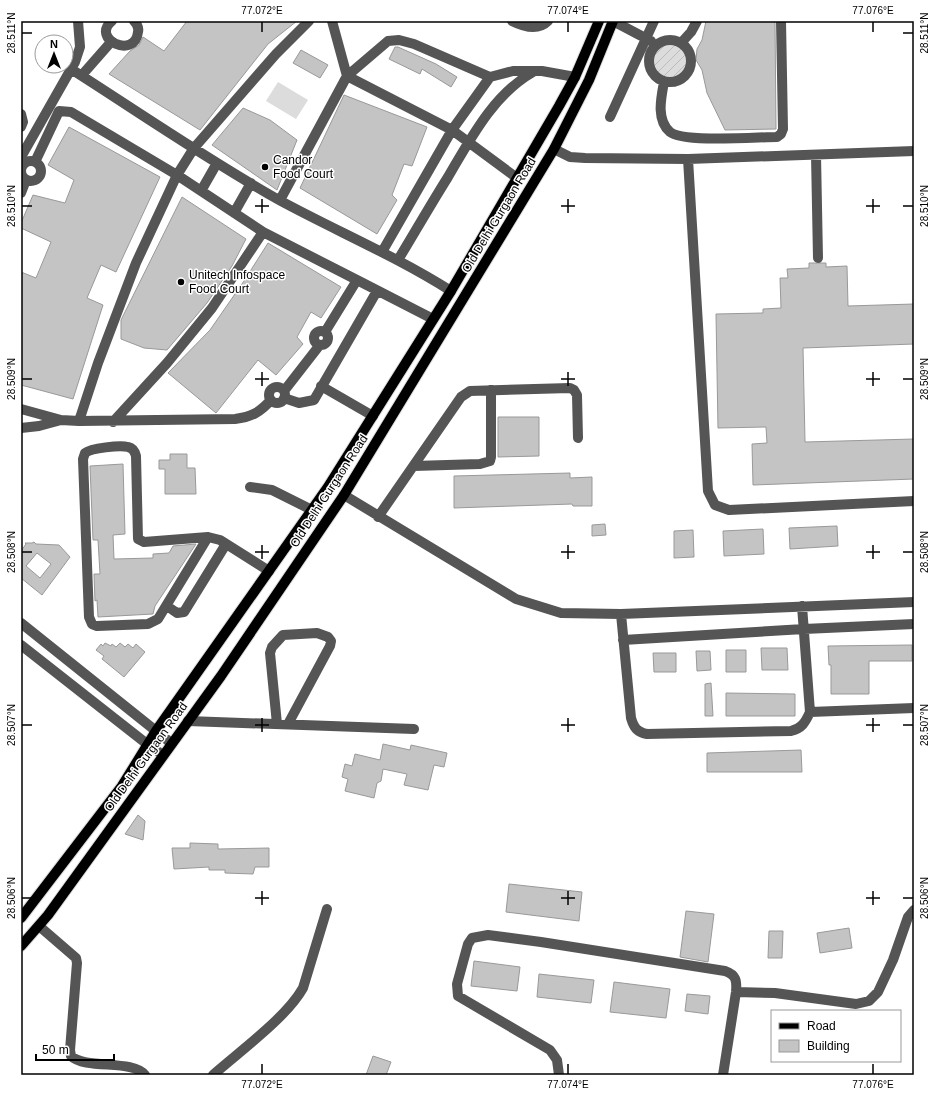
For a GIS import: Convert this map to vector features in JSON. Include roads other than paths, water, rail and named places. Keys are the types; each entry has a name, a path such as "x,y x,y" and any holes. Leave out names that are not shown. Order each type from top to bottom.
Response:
{"main road":[{"name":"Old Delhi Gurgaon Road","path":"23,913 122,786 147,744 312,510 373,416 451,291 559,106 574,77 599,21"},
{"name":"Old Delhi Gurgaon Road","path":"21,946 39,926 143,785 171,743 221,676 344,495 554,149 589,80 613,21"},
{"path":"559,106 572,113"}],"street":[{"path":"74,64 80,47 78,21"},
{"path":"112,21 106,29 106,37 111,42 124,47 130,45 135,40 138,29 134,21"},
{"path":"79,421 98,363 136,263 177,175 194,148 276,54 309,21"},
{"path":"332,21 347,76 452,130 517,178"},
{"path":"512,21 520,26 530,27 544,25 548,21"},
{"path":"613,21 657,44"},
{"path":"610,118 654,21"},
{"path":"682,44 697,21"},
{"path":"664,82 660,99 662,119 666,127 678,137 726,139 777,137 782,134 783,128 781,21"},
{"path":"280,200 347,76 388,41 399,40 414,44 490,77 514,71 542,72 574,77"},
{"path":"673,40 682,44 690,56 691,65 688,74 677,81 664,82 657,79 649,65 649,58 652,50 657,44 673,40"},
{"path":"82,75 111,42"},
{"path":"74,71 217,163 280,200 398,260 451,291"},
{"path":"398,260 468,143 490,111 516,82 533,72"},
{"path":"22,163 29,161 35,162 41,169 40,176 34,181 26,180 22,174 22,163 68,74"},
{"path":"382,252 452,130 490,77"},
{"path":"35,162 57,114 59,111 67,110 177,175 263,232 433,319"},
{"path":"21,114 23,122 21,127"},
{"path":"554,149 576,158 688,159 914,152"},
{"path":"816,155 818,258"},
{"path":"688,159 708,491 715,506 729,510 914,501"},
{"path":"201,191 217,163"},
{"path":"21,193 26,180"},
{"path":"234,213 251,183"},
{"path":"113,422 167,363 212,308 263,232"},
{"path":"21,409 61,420 79,421 113,422 246,417 261,411 271,400 278,402 284,395 319,346 325,344 328,340 324,332 357,280"},
{"path":"284,395 300,403 314,400 377,291"},
{"path":"322,386 373,416"},
{"path":"378,517 461,397 470,391 563,387 574,390 577,395 578,438"},
{"path":"414,466 480,464 490,461 492,457 492,390"},
{"path":"21,428 39,426 61,420"},
{"path":"208,537 158,619 153,623 97,626 90,621 83,459 85,453 95,449 124,447 129,447 134,450 136,456 138,539 144,542 208,537 226,544 269,571"},
{"path":"250,487 272,490 312,510"},
{"path":"344,495 378,517 516,599 561,613 621,614 914,602"},
{"path":"167,606 176,613 184,612 226,544"},
{"path":"621,614 631,718 634,726 639,732 647,734 791,731 799,729 805,723 810,712 802,606"},
{"path":"21,623 171,743"},
{"path":"623,640 914,624"},
{"path":"277,724 270,653 272,647 282,635 322,634 331,641 330,646 288,724"},
{"path":"21,645 163,755"},
{"path":"810,712 914,708"},
{"path":"188,720 414,729"},
{"path":"213,1075 287,1009 299,995 303,988 327,909"},
{"path":"736,992 775,992 856,1004 869,1001 878,992 893,960 908,917 914,910"},
{"path":"39,926 76,958 70,1050 72,1056 81,1061 136,1069 145,1075"},
{"path":"559,1075 557,1060 550,1050 458,996 457,984 468,944 472,938 488,935 534,941 725,971 734,974 737,980 736,992 723,1075"}],"place":[{"name":"Candor Food Court","path":"265,167"},
{"name":"Unitech Infospace Food Court","path":"181,282"}]}
